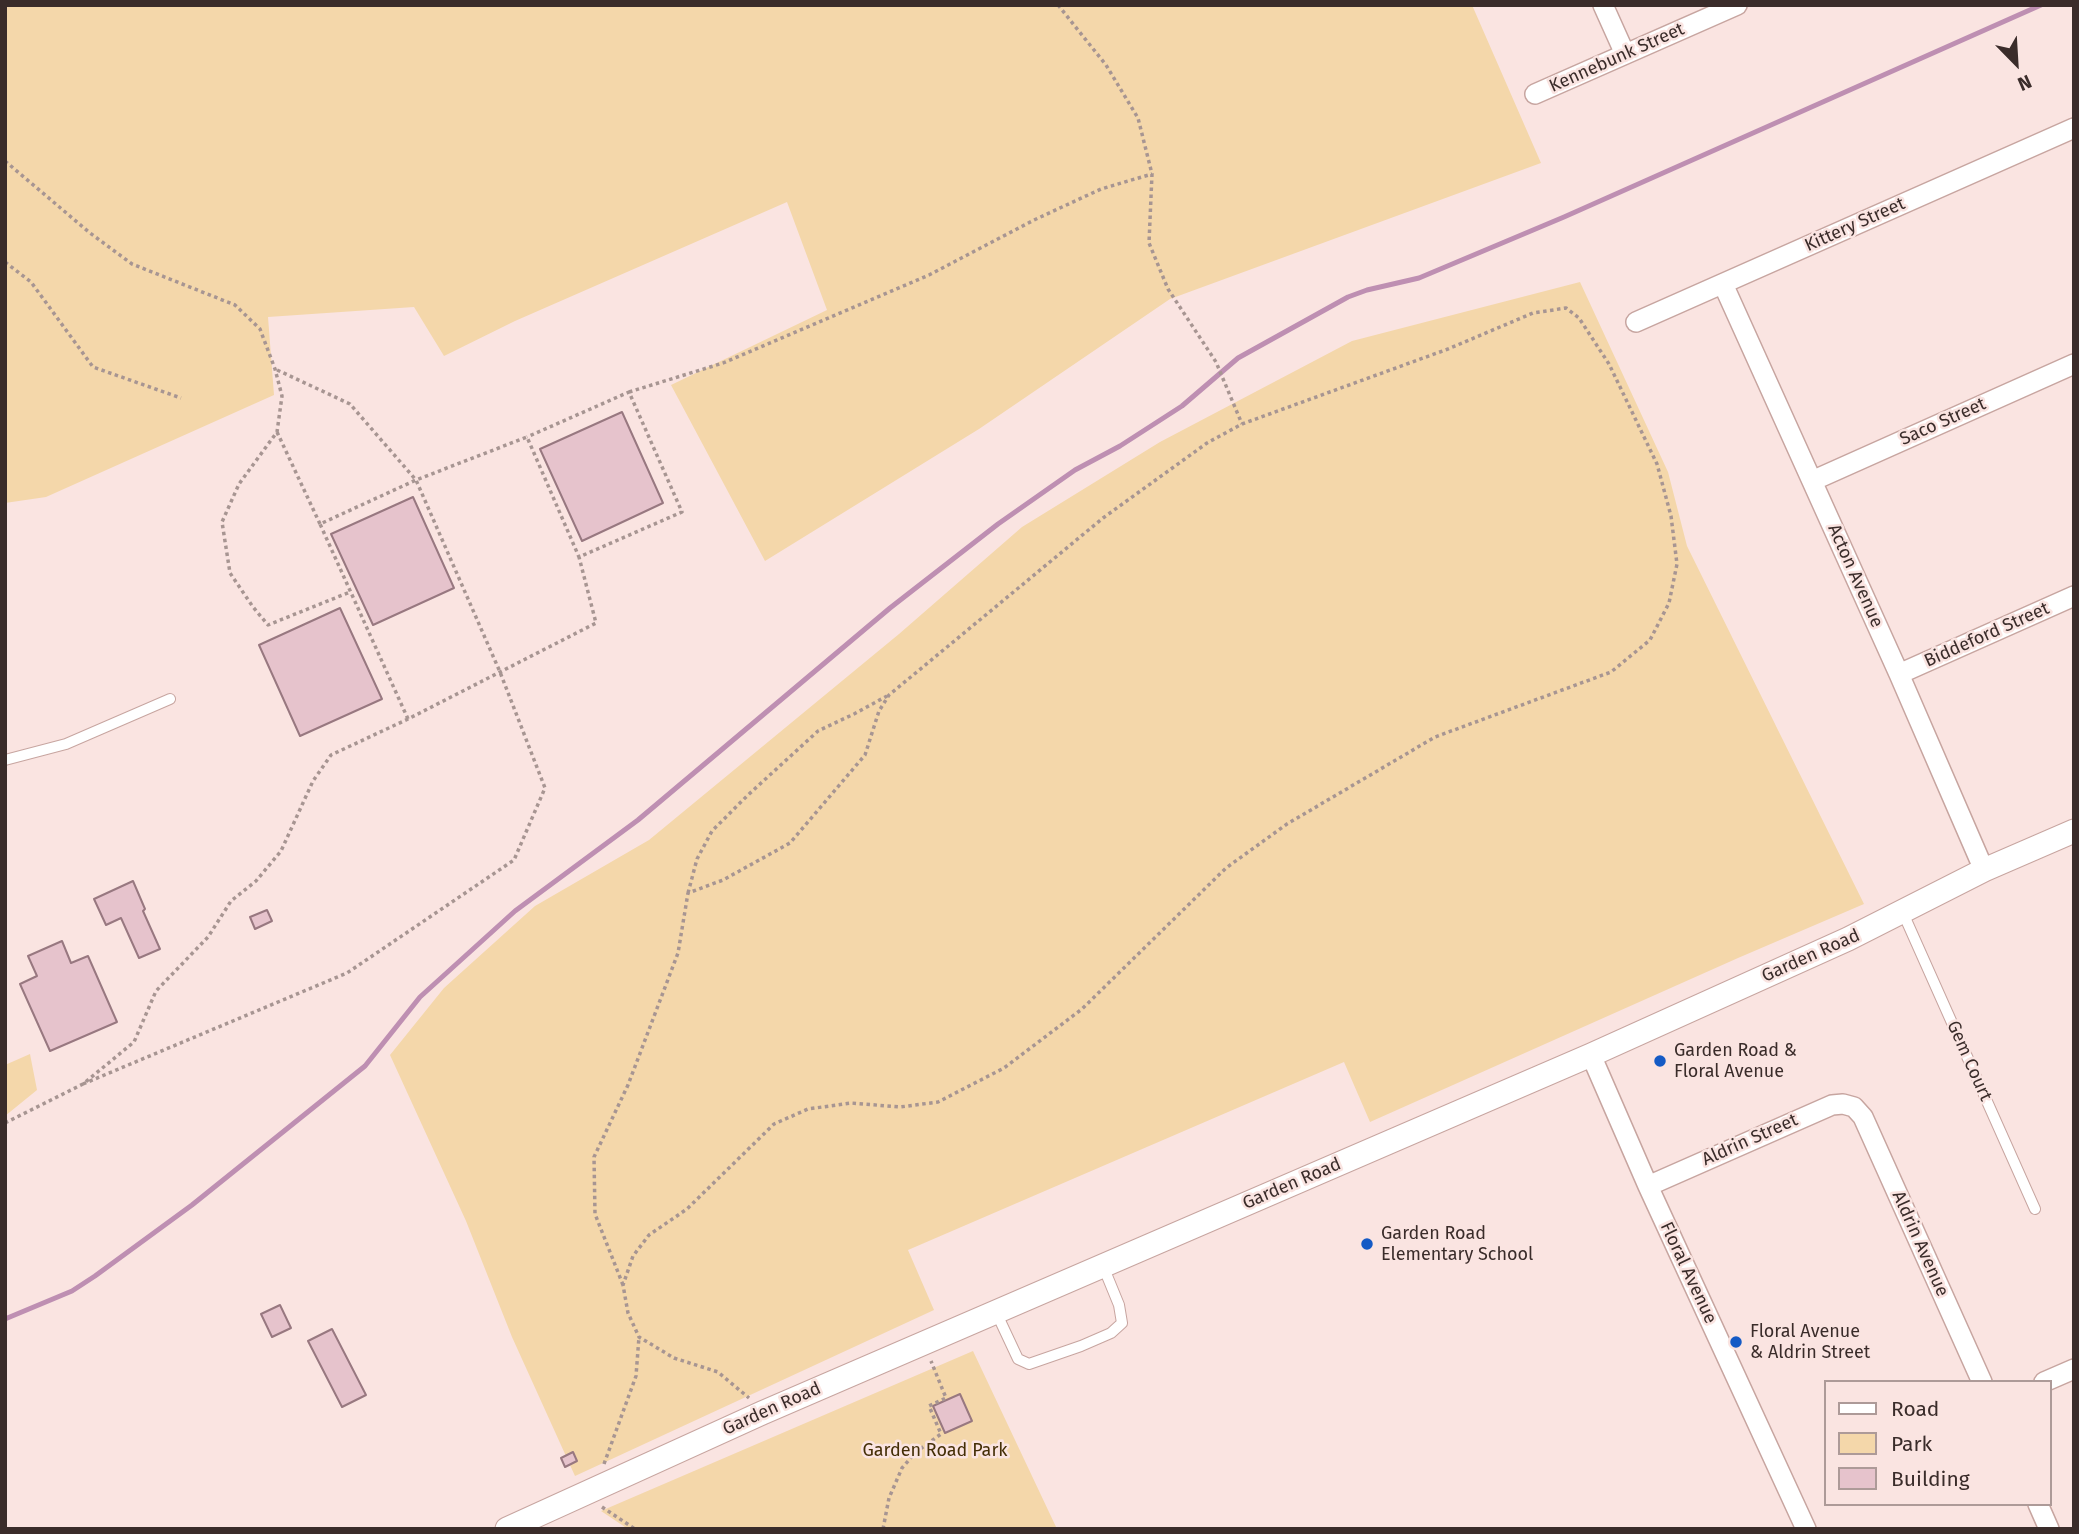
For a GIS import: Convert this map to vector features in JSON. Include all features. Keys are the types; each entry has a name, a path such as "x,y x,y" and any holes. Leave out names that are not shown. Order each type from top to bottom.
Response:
{"street":[{"path":"1603,5 1625,54"},
{"name":"Kennebunk Street","path":"1535,94 1737,5"},
{"name":"Kittery Street","path":"1636,321 2074,128"},
{"name":"Acton Avenue","path":"1723,284 1984,870"},
{"name":"Saco Street","path":"1812,481 2074,364"},
{"name":"Biddeford Street","path":"1899,674 2074,596"},
{"name":"Garden Road","path":"507,1529 762,1413 1591,1055 1848,939 1984,870 2074,831"},
{"name":"Floral Avenue","path":"1591,1055 1648,1186 1806,1529"},
{"name":"Aldrin Street","path":"1648,1186 1832,1105 1854,1107"},
{"name":"Aldrin Avenue","path":"1854,1107 1866,1125 1981,1380"},
{"path":"2049,1380 2074,1369"},
{"path":"2039,1506 2049,1529"}],"lane":[{"path":"5,760 66,744 170,699"},
{"name":"Gem Court","path":"1903,913 2035,1209"},
{"path":"996,1312 1018,1359 1029,1364 1081,1346 1111,1332 1122,1323 1119,1305 1102,1266"}],"path":[{"path":"1058,5 1106,65 1138,118 1152,174 1149,243 1168,289 1216,362 1242,424"},
{"path":"5,161 90,233 132,264 234,305 260,329 282,396 277,432 239,484 222,522 230,573 268,625 351,591"},
{"path":"320,524 416,480 527,437 629,392 723,363 929,275 1034,220 1101,189 1152,174"},
{"path":"5,262 31,282 93,367 181,398"},
{"path":"622,1285 633,1256 649,1235 687,1209 774,1124 808,1109 850,1103 900,1107 938,1102 1004,1068 1082,1009 1226,867 1287,824 1435,737 1611,672 1650,640 1669,603 1677,564 1671,516 1657,464 1609,364 1579,318 1566,308 1533,313 1448,349 1242,424 1207,443 1103,517 889,695 818,732 712,831 697,859 678,953 628,1085 594,1157 595,1214 622,1285 628,1313 639,1337 636,1376 589,1492 635,1529"},
{"path":"5,1124 83,1084 347,973 514,860 545,788 500,672 416,480 350,404 275,369"},
{"path":"579,556 681,512 629,392"},
{"path":"277,432 408,719"},
{"path":"83,1084 134,1042 156,991 208,937 231,901 256,881 281,851 313,782 331,755 596,624 579,556 527,437"},
{"path":"688,893 723,880 790,843 865,755 879,711 889,695"},
{"path":"639,1337 674,1358 718,1372 744,1392 762,1413"},
{"path":"883,1529 889,1498 902,1468 916,1452 941,1434 929,1406 946,1398 923,1343"}],"green space":[{"path":"5,5 1472,5 1541,163 1170,299 979,429 765,561 671,385 827,310 787,202 515,321 444,356 414,307 268,317 274,395 46,497 5,503"},
{"path":"1580,282 1668,472 1687,546 1864,904 1370,1122 1344,1062 908,1250 934,1310 575,1476 512,1337 466,1221 390,1055 444,988 535,906 649,840 899,634 1022,527 1160,442 1352,341"},
{"path":"30,1054 37,1090 5,1116 5,1065"},
{"name":"Garden Road Park","path":"973,1351 1057,1529 628,1529 601,1511"}],"building":[{"path":"622,412 663,503 582,541 540,449"},
{"path":"413,497 454,588 373,625 331,534"},
{"path":"340,608 382,699 300,736 259,645"},
{"path":"133,881 160,949 139,958 121,918 106,925 94,899"},
{"path":"267,910 272,921 255,929 250,917"},
{"path":"62,941 71,963 88,956 117,1022 50,1051 20,984 37,976 28,956"},
{"path":"280,1305 291,1328 272,1337 261,1314"},
{"path":"332,1329 366,1395 342,1407 308,1341"},
{"path":"960,1394 972,1421 945,1433 933,1406"},
{"path":"573,1452 577,1461 565,1467 561,1458"}],"waterway":[{"path":"5,1319 72,1291 192,1205 365,1066 420,997 515,911 638,820 890,608 998,524 1075,470 1120,446 1182,406 1238,358 1348,297 1419,278 1564,217 2041,5"}],"place":[{"name":"Garden Road & Floral Avenue","path":"1660,1061"},
{"name":"Garden Road Elementary School","path":"1367,1244"},
{"name":"Floral Avenue & Aldrin Street","path":"1736,1342"}]}
